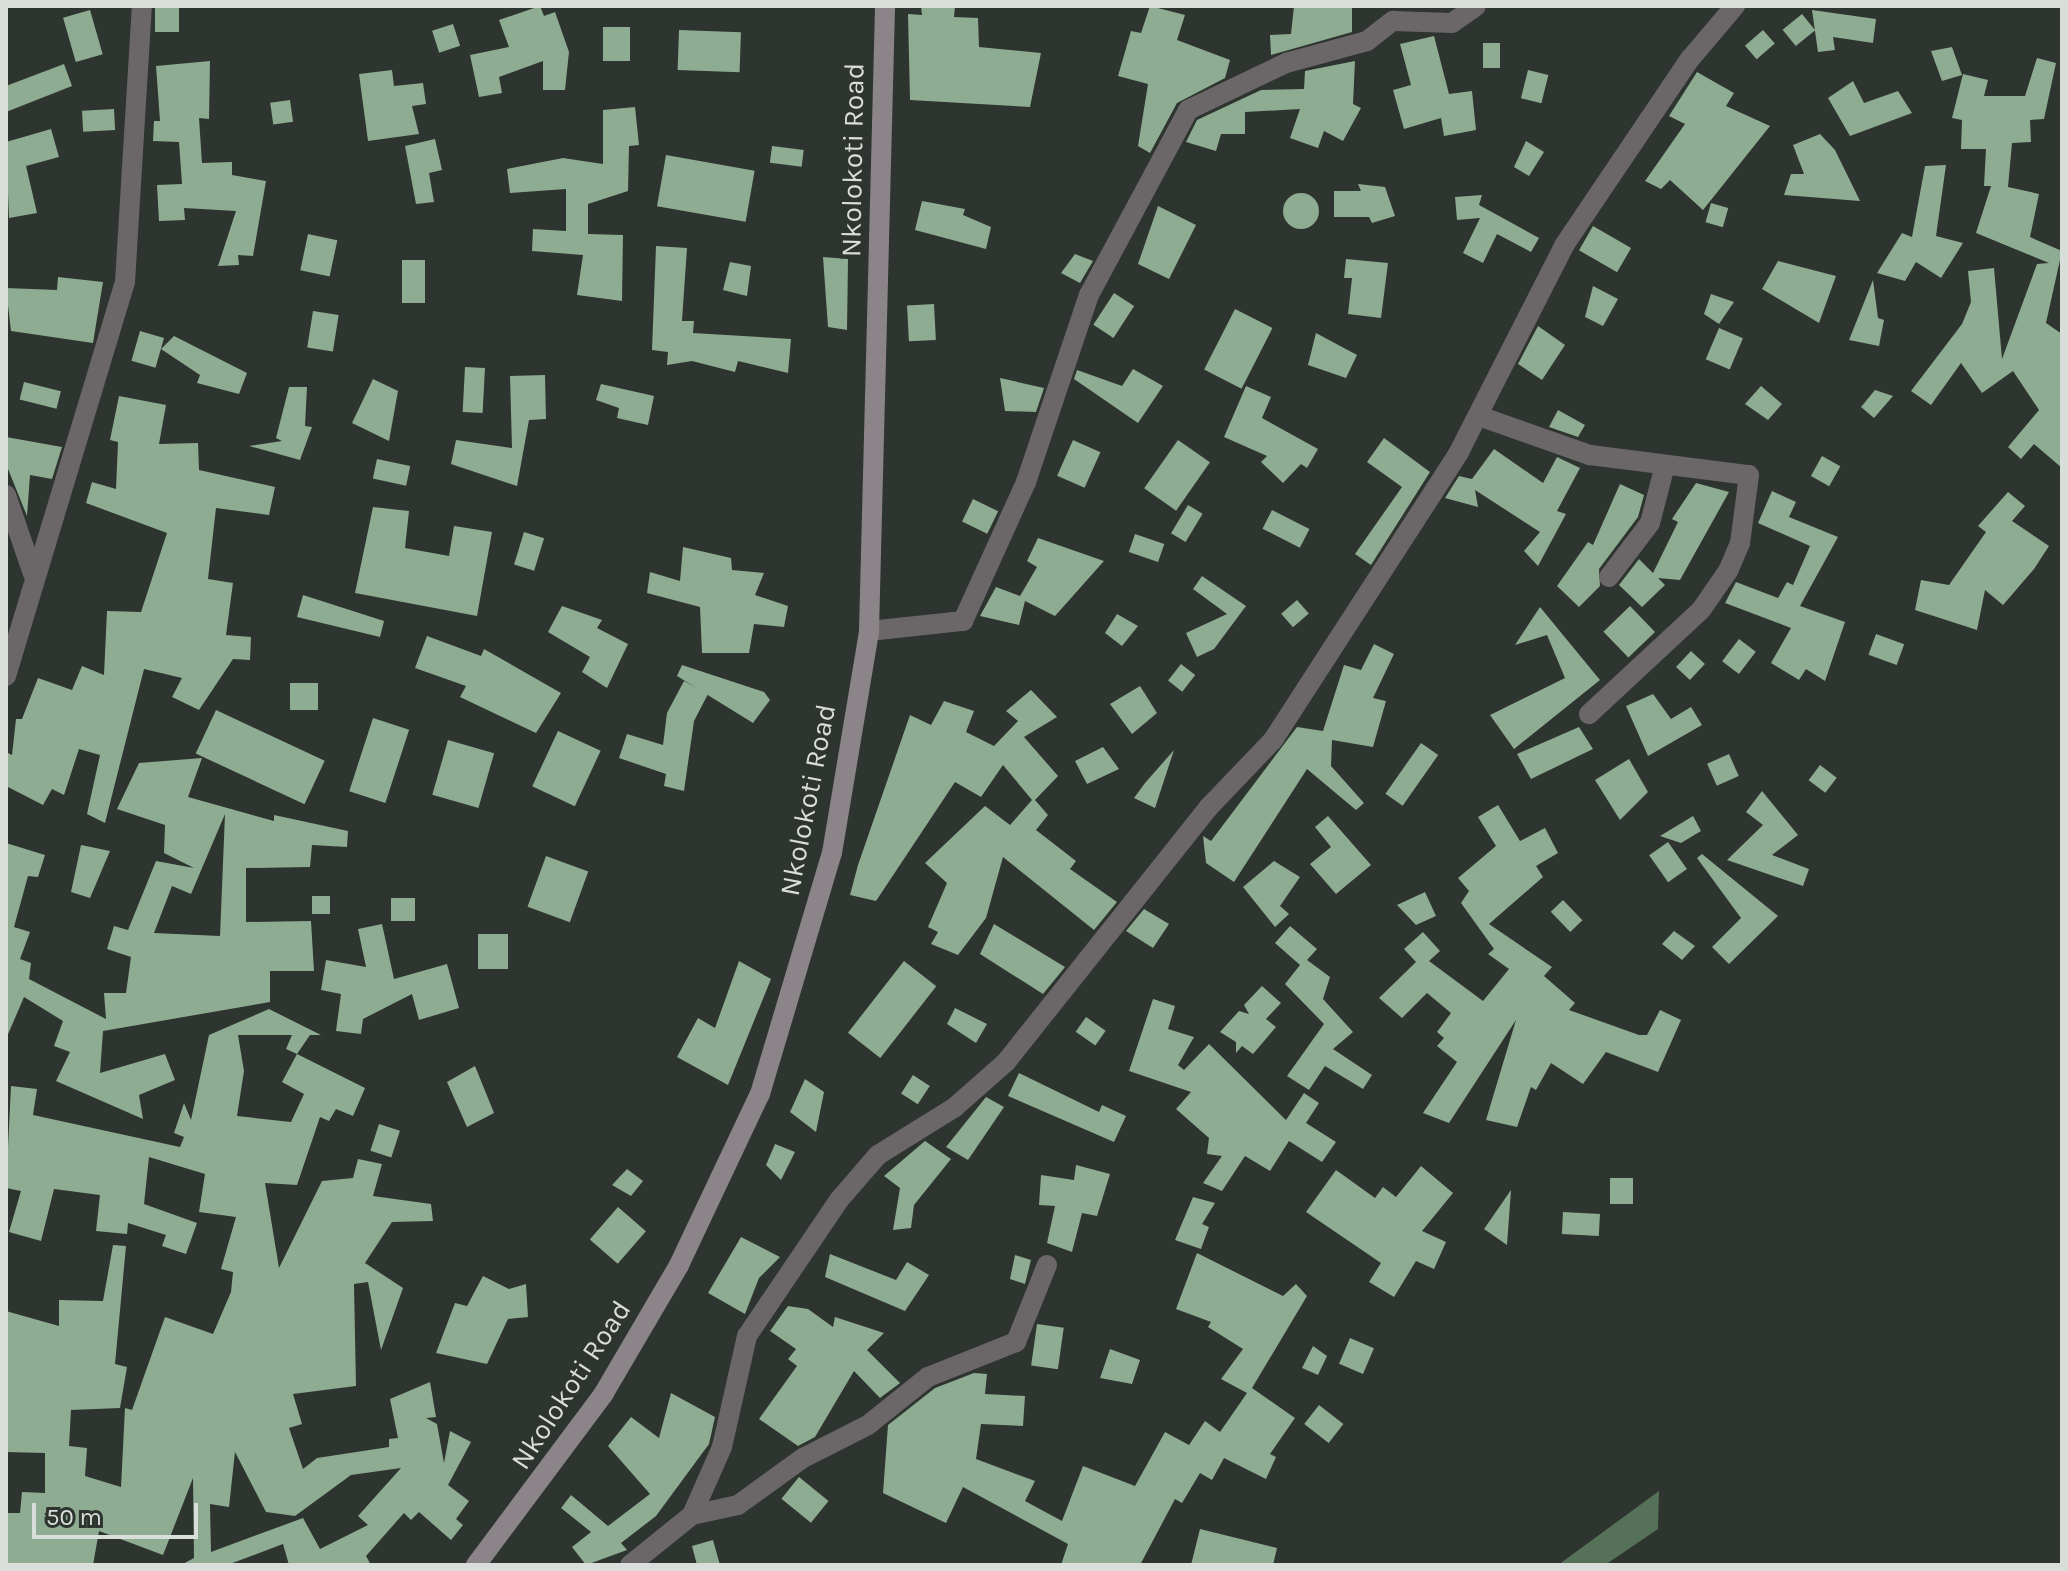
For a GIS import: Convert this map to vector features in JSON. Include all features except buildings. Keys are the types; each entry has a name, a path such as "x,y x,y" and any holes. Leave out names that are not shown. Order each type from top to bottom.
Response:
{"main road":[{"name":"Nkolokoti Road","path":"476,1565 604,1393 679,1265 760,1094 832,853 869,631 885,6"}],"street":[{"path":"6,676 20,647 33,574 125,282 142,6"},
{"path":"869,631 963,621 1026,482 1089,295 1188,110 1286,63 1367,41 1393,21 1452,23 1476,6"},
{"path":"692,1515 722,1447 747,1336 786,1269 878,1155 955,1107 1027,1039 1208,808 1273,740 1379,584 1479,416 1565,244 1690,59 1735,6"},
{"path":"1479,416 1590,455 1749,475 1740,543 1701,610 1589,714"},
{"path":"1609,577 1650,523 1665,465"},
{"path":"6,495 33,574"},
{"path":"630,1565 692,1515 738,1505 803,1458 868,1425 928,1377 1016,1342 1047,1265"}],"green space":[{"path":"1659,1491 1658,1529 1605,1565 1558,1565"}]}
